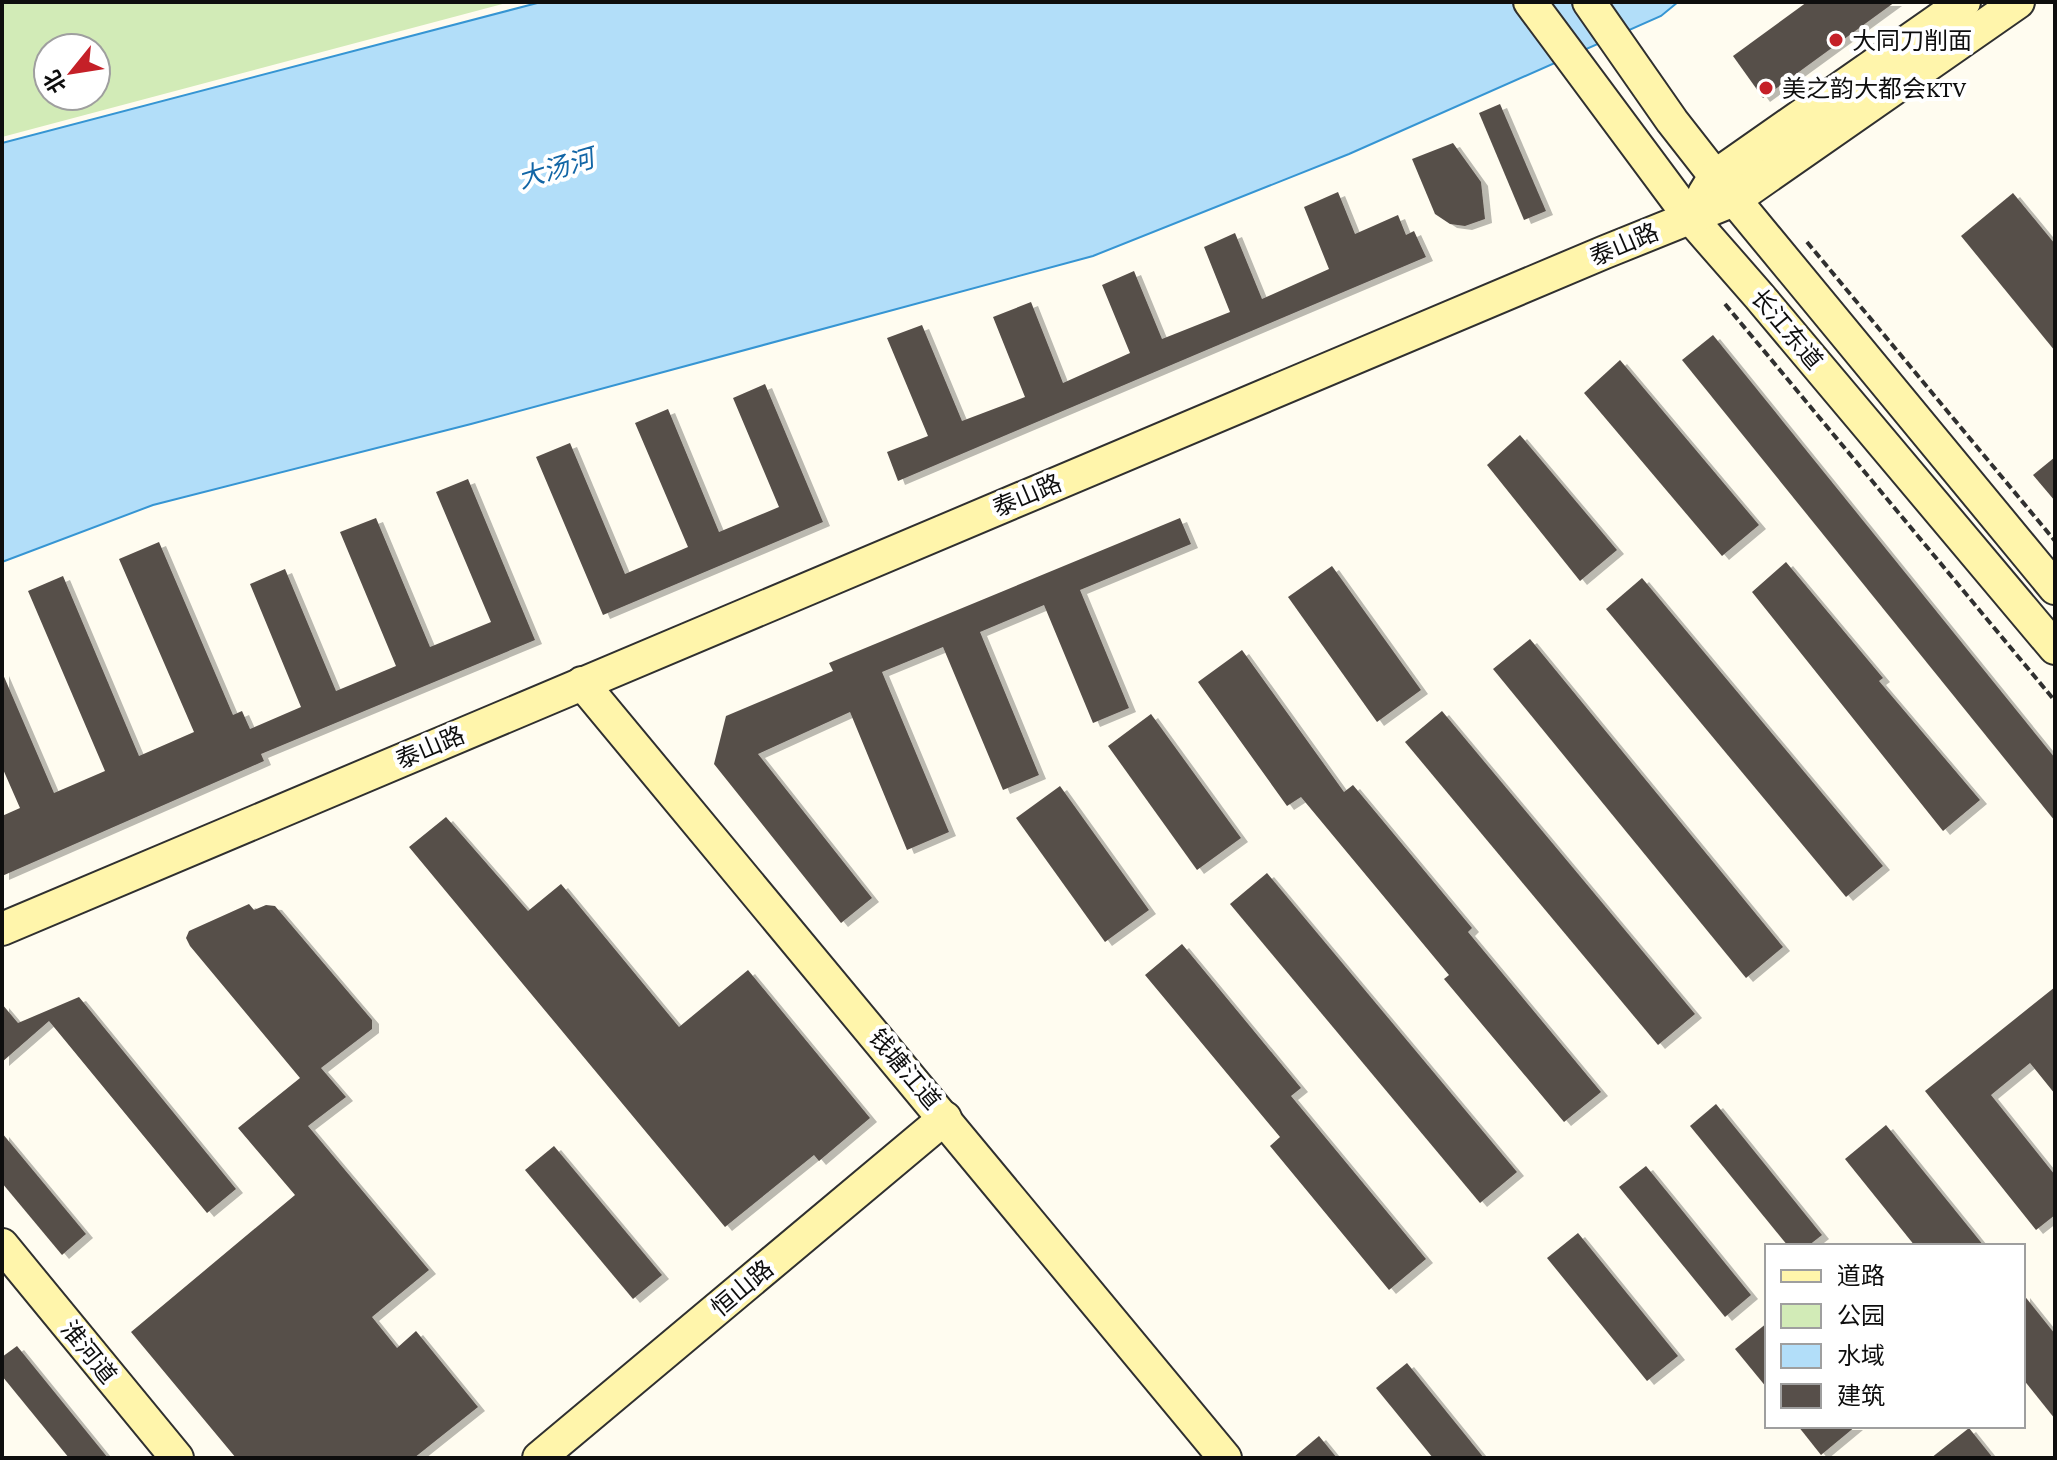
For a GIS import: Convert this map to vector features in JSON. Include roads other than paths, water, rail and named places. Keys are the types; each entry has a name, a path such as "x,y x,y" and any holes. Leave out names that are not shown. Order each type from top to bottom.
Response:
{"street":[{"name":"长江东道","path":"1530,2 1689,216 2055,648"},
{"name":"长江东道","path":"1589,2 1672,121 1725,188 2055,588"},
{"path":"1725,188 1964,2"},
{"name":"泰山路","path":"2,929 1689,216 1725,188 2018,2"},
{"name":"钱塘江道","path":"582,683 1225,1458"},
{"name":"恒山路","path":"539,1458 945,1118"},
{"name":"淮河道","path":"2,1245 177,1458"}],"water":[{"name":"大汤河","path":"541,2 1678,2 1661,16 1349,154 1093,256 471,424 153,505 2,562 2,143"}],"place":[{"name":"大同刀削面","path":"1836,40"},
{"name":"美之韵大都会KTV","path":"1766,88"}]}
